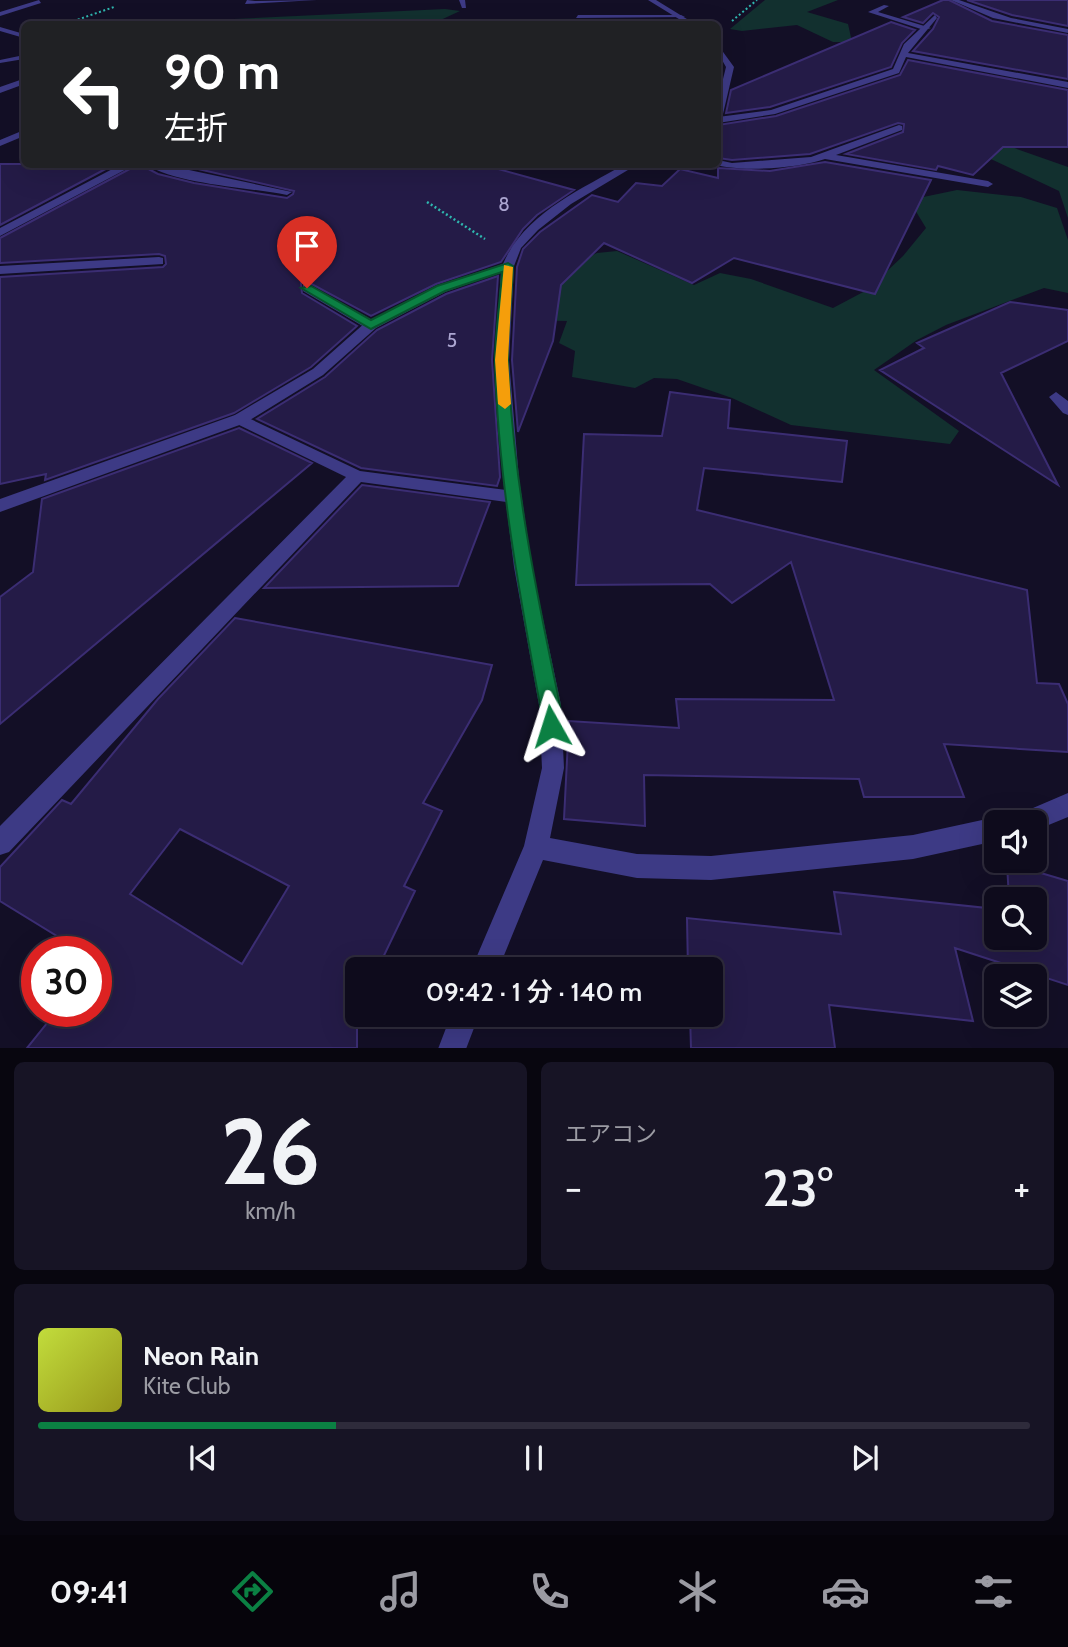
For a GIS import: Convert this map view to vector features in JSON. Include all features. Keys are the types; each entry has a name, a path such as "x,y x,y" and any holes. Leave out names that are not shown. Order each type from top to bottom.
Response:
{"street":[{"path":"252,0 247,3 314,0"},
{"path":"651,0 687,21"},
{"path":"954,0 975,11 1015,23 1068,31"},
{"path":"0,15 39,2"},
{"path":"886,6 871,12 927,28"},
{"path":"578,17 681,17"},
{"path":"721,120 772,112 896,71 907,46 935,17"},
{"path":"0,29 21,35"},
{"path":"721,54 730,67 721,102"},
{"path":"903,54 1068,85"},
{"path":"3,62 21,58"},
{"path":"0,90 21,84"},
{"path":"827,156 832,151 899,128"},
{"path":"0,143 21,133"},
{"path":"721,164 732,166 811,160 827,156 988,184"},
{"path":"0,233 123,168"},
{"path":"160,168 172,173 248,183 287,192"},
{"path":"0,506 240,419 318,372 371,325 441,289 500,269 534,228 567,202 626,168"},
{"path":"0,270 159,261"},
{"path":"489,957 536,847 553,768 550,705 523,567 513,497 502,360 500,269"},
{"path":"307,288 371,325"},
{"path":"1056,397 1068,410"},
{"path":"240,419 357,476 513,497"},
{"path":"0,843 357,476"},
{"path":"1047,814 1068,805"},
{"path":"536,847 638,866 711,869 913,847 984,832"},
{"path":"452,1048 460,1027"}],"path":[{"path":"728,24 757,0"},
{"path":"73,21 114,6"},
{"path":"427,202 496,246 500,269"}],"green space":[{"path":"765,0 838,0 807,12 848,24 852,42 833,42 797,25 742,31 730,29"},
{"path":"445,9 460,11 438,21 190,21"},
{"path":"949,125 1068,167 1068,218 1059,191 928,134"},
{"path":"957,190 1021,197 1057,208 1068,240 1068,293 1044,288 946,325 917,340 874,370 959,431 950,444 791,425 732,398 677,379 654,378 635,388 572,377 575,351 559,343 567,321 520,320 586,258 597,253 617,251 694,285 720,273 751,279 833,308 867,290 903,256 926,228 909,200"}],"building":[{"path":"949,0 992,21 1068,35 1068,79 913,51 933,29 939,17 933,13 923,23 903,17"},
{"path":"967,0 1068,0 1068,26 1012,15"},
{"path":"891,22 915,30 902,43 891,67 770,107 726,113 731,90"},
{"path":"908,60 1068,90 1068,147 1003,147 973,175 938,166 936,170 846,154 903,132 904,124 898,123 810,154 732,160 721,158 721,125 776,116 900,75"},
{"path":"825,162 931,180 875,294 734,258 692,283 604,243 561,285 553,341 518,432 512,360 517,267 523,249 540,232 592,195 618,202 636,183 662,186 680,169 718,178 718,168 770,171"},
{"path":"0,164 21,164 21,168 107,168 0,225"},
{"path":"131,168 147,168 158,174 194,183 287,198 294,191 193,168 494,168 574,190 537,215 523,229 501,262 436,284 371,316 308,282 301,283 302,293 357,326 311,367 234,413 45,480 46,474 0,484 0,277 163,267 166,264 165,256 159,254 0,263 0,238"},
{"path":"498,276 492,360 500,477 497,486 361,468 257,419 325,377 377,330 446,294"},
{"path":"1010,302 1068,310 1068,341 1001,373 1058,485 880,370 924,348 917,343"},
{"path":"670,392 730,400 728,428 847,441 842,482 704,468 697,510 1027,590 1037,683 1059,684 1068,704 1068,752 944,744 964,797 864,797 859,779 644,775 645,826 564,819 569,721 679,728 676,699 834,700 791,562 732,603 710,584 576,585 584,434 662,436"},
{"path":"239,428 312,463 0,724 0,597 33,572 42,499"},
{"path":"362,485 490,502 458,586 264,588"},
{"path":"235,618 492,665 482,700 423,803 442,811 404,886 415,891 383,957 345,957 345,1027 357,1027 357,1048 27,1048 44,1027 112,1027 112,936 57,936 0,901 0,867 62,800 71,804 158,699","holes":["180,829 289,886 242,964 130,894"]},
{"path":"1008,873 1041,873 1068,881 1068,985 1047,978 1047,964 1004,964 955,948 973,1021 829,1005 835,1048 691,1048 690,1027 723,1027 723,957 688,957 687,918 841,934 834,892 984,908 984,950 1047,950 1047,887 1008,887"}],"slow traffic":[{"path":"505,404 502,360 508,267"}],"route":[{"path":"307,288 371,325 441,289 508,266 502,360 511,479 523,567 550,705 551,726"}]}
